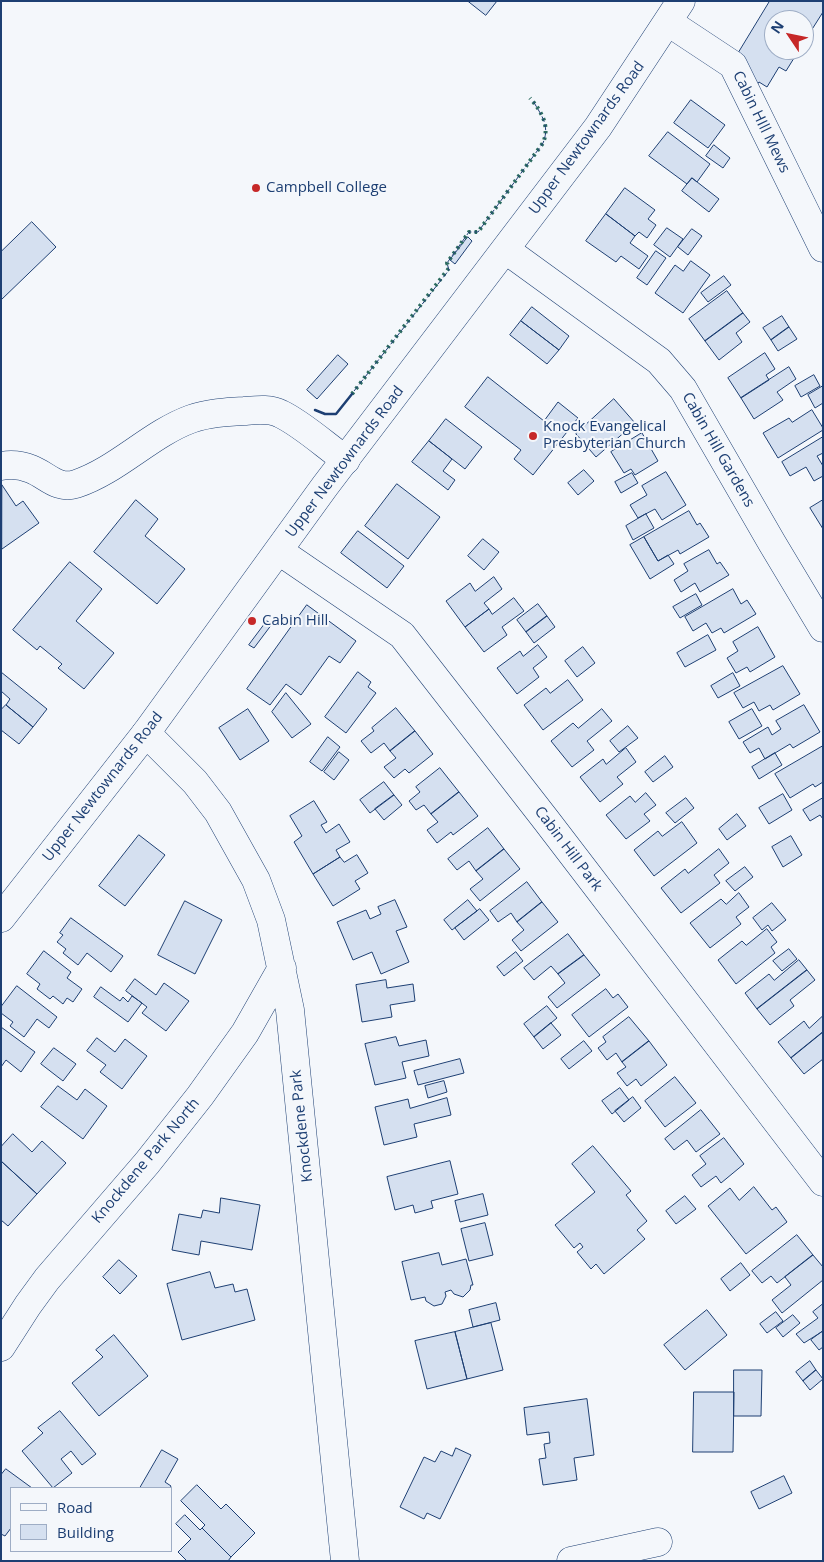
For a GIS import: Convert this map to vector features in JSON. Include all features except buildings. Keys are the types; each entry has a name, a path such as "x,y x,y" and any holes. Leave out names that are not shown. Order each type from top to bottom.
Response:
{"main road":[{"name":"Cabin HIll Mews","path":"675,12 733,65 823,248"},
{"name":"Upper Newtownards Road","path":"1,918 146,733 346,460 598,127 675,12"},
{"name":"Cabin Hill Gardens","path":"506,250 659,361 683,389 823,628"},
{"path":"1,466 14,464 32,469 55,483 66,486 76,484 116,464 154,439 191,419 210,414 264,410 280,413 346,460"},
{"name":"Cabin Hill Park","path":"279,551 402,635 823,1182"},
{"name":"Knockdene Park","path":"146,733 195,782 218,812 256,880 271,920 290,1010 344,1561"},
{"name":"Knockdene Park North","path":"1,1347 47,1279 147,1163 200,1096 245,1033 282,968"},
{"path":"571,1561 658,1542"}],"hedge":[{"path":"352,394 449,268 447,263 469,232 478,232 543,143 546,131 544,119 530,98"}],"fence":[{"path":"315,410 325,414 336,414 449,270 447,263 469,232 478,232 543,143 546,131 545,126 542,116 533,101"}],"wall":[{"path":"315,410 325,414 336,414 352,394"}],"place":[{"name":"Campbell College","path":"256,188"},
{"name":"Knock Evangelical Presbyterian Church","path":"533,436"},
{"name":"Cabin Hill","path":"252,621"}]}
